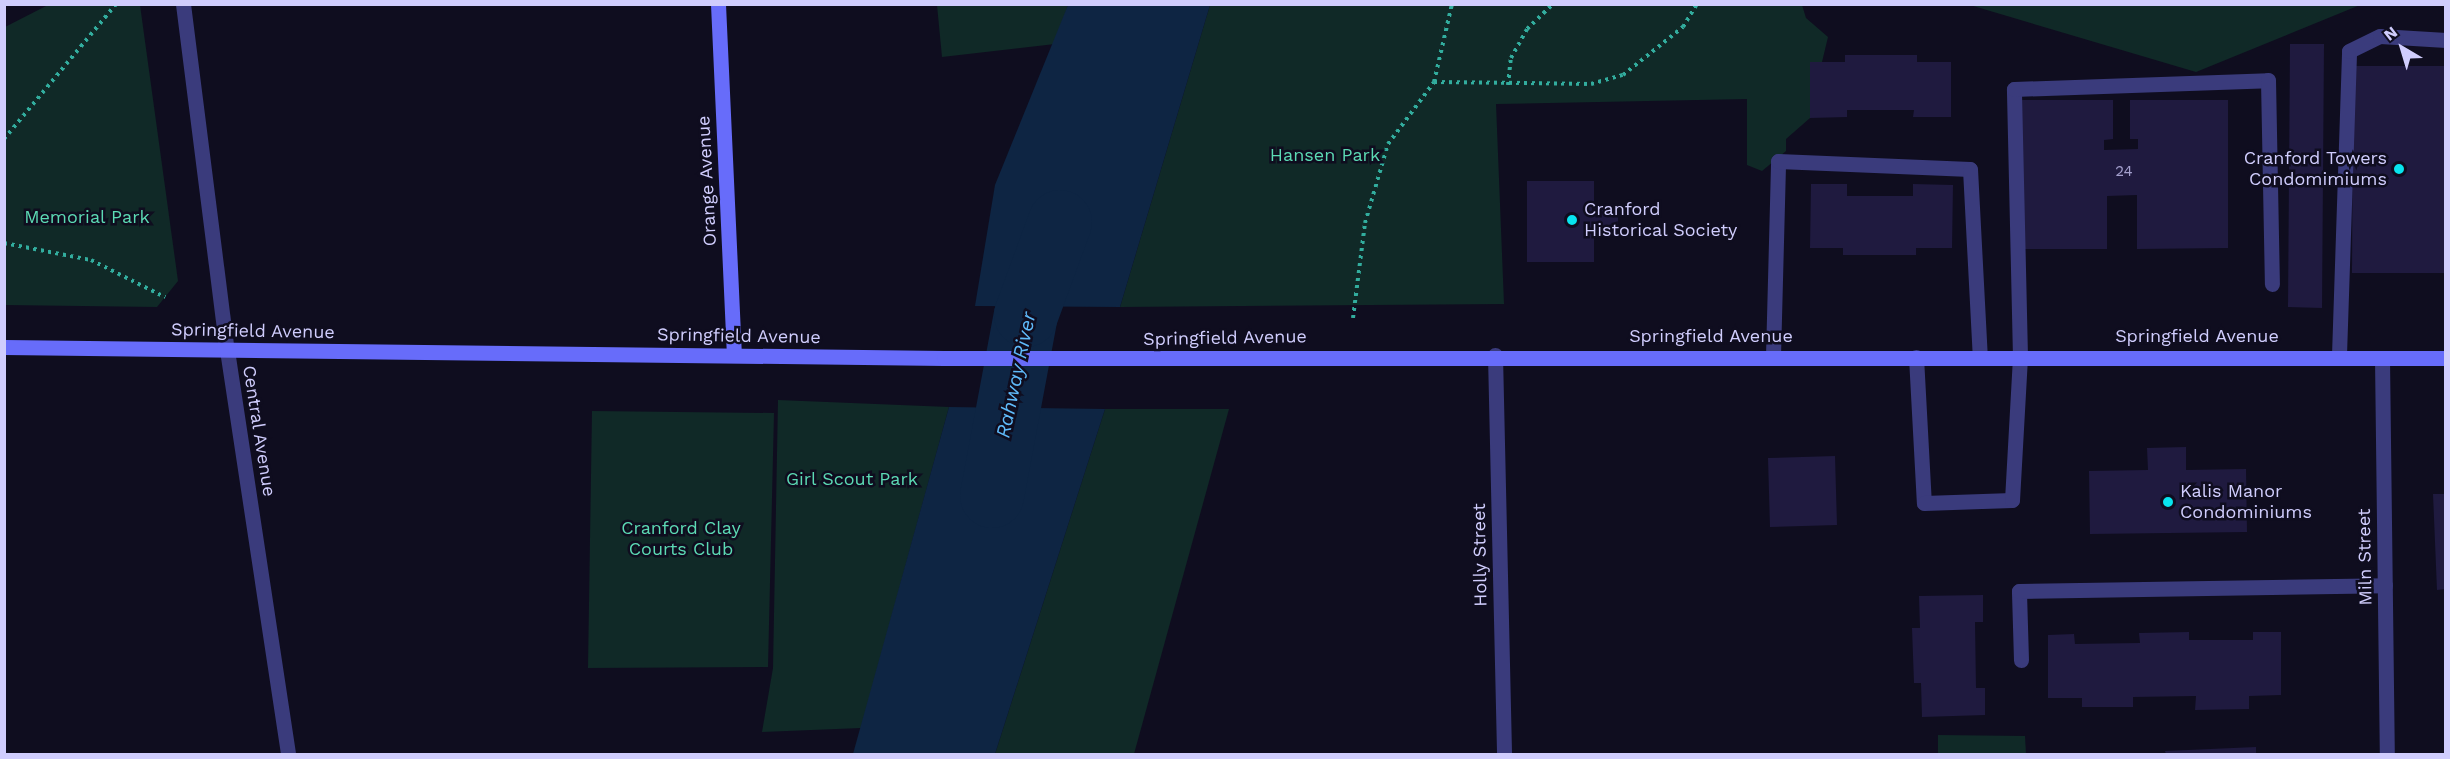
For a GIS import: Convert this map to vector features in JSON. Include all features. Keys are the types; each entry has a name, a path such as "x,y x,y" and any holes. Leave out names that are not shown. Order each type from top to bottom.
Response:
{"street":[{"name":"Central Avenue","path":"183,4 227,350 288,754"},
{"name":"Orange Avenue","path":"718,4 734,356"},
{"path":"2339,355 2349,51 2380,36 2445,40"},
{"path":"1916,357 1924,503 2012,500 2020,357 2014,89 2268,80 2272,284"},
{"path":"1773,356 1778,161 1970,169 1980,357"},
{"name":"Springfield Avenue","path":"4,347 1099,359 1495,355 1916,357 2339,355 2445,358"},
{"name":"Holly Street","path":"1495,355 1504,754"},
{"name":"Miln Street","path":"2382,358 2387,754"},
{"path":"2020,660 2019,591 2385,585"}],"path":[{"path":"4,139 116,4"},
{"path":"1353,318 1365,223 1388,144 1434,82 1452,4"},
{"path":"1508,85 1511,58 1527,29 1553,4"},
{"path":"1434,82 1508,85 1591,84 1623,75 1683,27 1697,4"},
{"path":"4,243 91,260 165,297"}],"green space":[{"name":"Memorial Park","path":"48,5 140,5 178,281 157,307 5,305 5,27"},
{"path":"937,5 1068,5 1055,44 942,57"},
{"name":"Hansen Park","path":"1210,5 1802,5 1806,18 1828,37 1822,62 1810,63 1810,118 1786,139 1786,151 1762,171 1747,165 1747,99 1496,104 1504,304 1120,307"},
{"path":"1970,5 2360,5 2196,72"},
{"name":"Girl Scout Park","path":"778,400 949,407 861,728 762,732 773,668"},
{"path":"1105,409 1229,409 1134,754 995,754"},
{"name":"Cranford Clay Courts Club","path":"592,411 774,413 768,667 588,668"},
{"path":"1938,735 2025,736 2026,754 1938,754"}],"water":[{"path":"1068,5 1210,5 1120,307 975,306 995,185"},
{"path":"949,407 1105,409 995,754 853,754"}],"building":[{"path":"2290,44 2324,44 2322,308 2288,307"},
{"path":"1845,55 1917,55 1917,62 1951,62 1951,117 1913,117 1914,110 1847,110 1847,117 1810,118 1810,62 1845,62"},
{"name":"Cranford Towers Condomimiums","path":"2353,66 2446,66 2446,273 2352,273"},
{"path":"2019,100 2113,100 2113,139 2104,140 2104,150 2138,149 2138,139 2130,139 2130,100 2228,100 2228,248 2137,249 2137,195 2107,196 2107,249 2020,249"},
{"name":"Cranford Historical Society","path":"1527,181 1594,181 1594,204 1618,205 1618,235 1594,235 1594,262 1527,262"},
{"path":"1811,184 1847,184 1847,196 1913,196 1913,184 1953,185 1952,248 1916,248 1916,255 1843,255 1843,248 1810,248"},
{"name":"Kalis Manor Condominiums","path":"2186,447 2186,470 2246,469 2247,532 2090,534 2089,471 2148,470 2147,448"},
{"path":"1835,456 1837,525 1770,527 1768,458"},
{"path":"2433,494 2446,494 2446,589 2437,590"},
{"path":"1983,595 1983,622 1975,622 1976,688 1985,688 1985,715 1922,717 1921,683 1914,683 1912,628 1920,628 1919,596"},
{"path":"2189,632 2189,640 2253,640 2253,632 2281,632 2281,695 2249,696 2249,709 2195,710 2196,696 2133,697 2133,707 2082,707 2082,698 2048,698 2048,635 2074,634 2075,644 2140,643 2139,633"},
{"path":"2256,747 2256,754 2166,754 2165,751"}],"waterway":[{"name":"Rahway River","path":"992,496 1026,315 1060,222"}],"place":[{"name":"Cranford Towers Condomimiums","path":"2399,169"},
{"name":"Cranford Historical Society","path":"1572,220"},
{"name":"Kalis Manor Condominiums","path":"2168,502"}]}
